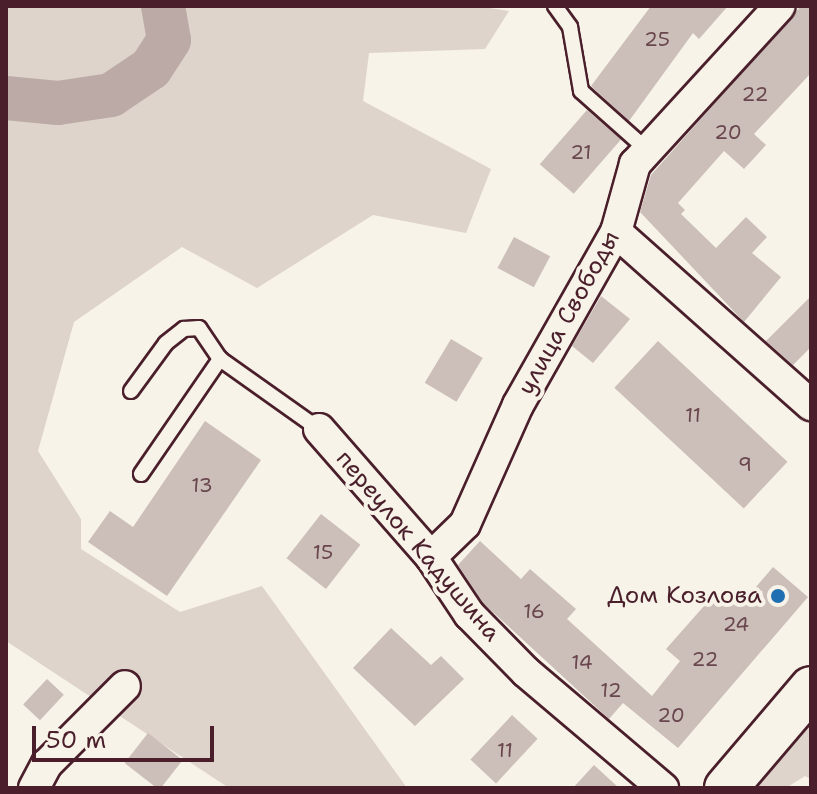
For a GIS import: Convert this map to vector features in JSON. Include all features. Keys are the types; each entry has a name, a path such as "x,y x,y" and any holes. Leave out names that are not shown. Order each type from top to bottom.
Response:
{"main road":[{"path":"726,788 811,688"}],"street":[{"name":"улица Свободы","path":"431,557 465,524 518,405 616,232 635,164 780,6"},
{"path":"616,232 811,405"},
{"name":"переулок Кадушина","path":"319,429 431,557 469,614 526,672 663,788"},
{"path":"34,788 47,764 125,686"}],"lane":[{"path":"555,6 570,27 581,91 646,149"},
{"path":"131,391 166,343 184,329 199,328 220,359 319,429"},
{"path":"141,474 220,359"}],"shaded area":[{"path":"6,6 477,6 509,11 485,49 369,53 363,101 491,169 466,233 373,215 257,288 182,247 74,322 38,451 81,519 81,549 180,612 262,586 407,788 229,788 6,641"},
{"path":"811,708 811,779 805,776 786,788 738,788"}],"building":[{"path":"651,6 728,6 699,39 693,33 629,121 591,86"},
{"path":"801,6 811,6 811,73 754,134 766,145 744,169 724,151 678,203 685,210 681,214 716,248 746,217 767,237 752,253 781,277 744,322 640,212 651,175"},
{"path":"587,110 621,140 574,194 540,164"},
{"path":"514,237 550,256 534,287 498,268"},
{"path":"601,296 630,319 593,363 572,346"},
{"path":"811,296 811,347 793,365 766,341"},
{"path":"451,339 483,358 456,402 425,383"},
{"path":"658,341 787,462 744,509 614,388"},
{"path":"205,421 261,460 167,596 88,542 110,511 133,527"},
{"path":"321,514 360,545 326,589 287,558"},
{"path":"480,541 521,579 530,569 576,609 567,619 652,696 680,661 666,649 719,589 739,607 773,567 808,597 678,748 623,703 609,719 483,603 458,565"},
{"path":"391,628 431,665 441,656 464,679 415,726 353,668"},
{"path":"47,679 64,695 40,720 23,705"},
{"path":"512,715 538,739 496,783 470,760"},
{"path":"148,733 183,760 161,788 125,763"},
{"path":"594,765 619,788 573,788"}],"waterway":[{"path":"6,98 58,103 111,95 151,68 169,40 163,6"}],"place":[{"name":"Дом Козлова","path":"778,596"}]}
